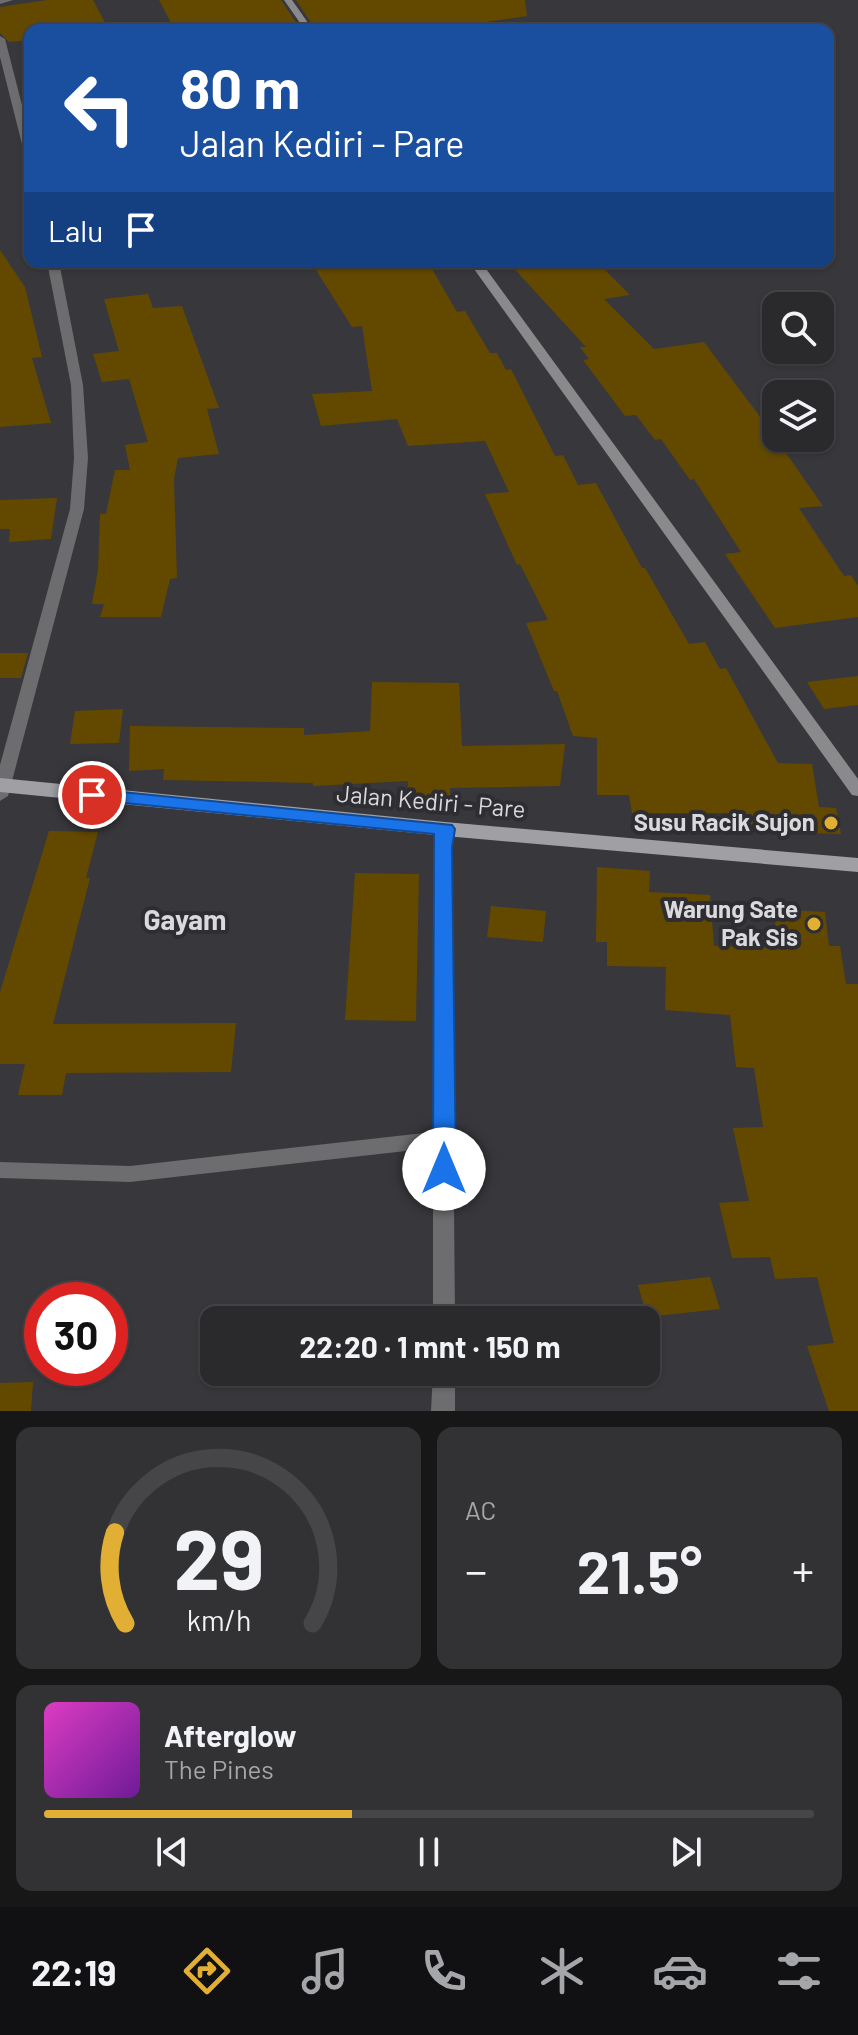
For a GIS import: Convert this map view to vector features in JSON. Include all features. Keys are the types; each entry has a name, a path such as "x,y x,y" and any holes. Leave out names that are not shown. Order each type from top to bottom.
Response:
{"main road":[{"name":"Jalan Kediri - Pare","path":"2,789 858,865"}],"street":[{"path":"0,1 9,0"},
{"path":"288,0 305,24"},
{"path":"0,39 24,133"},
{"path":"2,789 77,509 81,458 77,385 54,268"},
{"path":"479,268 858,791"},
{"path":"444,1306 442,848 445,829"},
{"path":"0,1170 130,1174 444,1139"},
{"path":"443,1411 444,1386"}],"building":[{"path":"47,0 93,0 106,24 24,24 24,41 9,42 0,33 0,7"},
{"path":"159,0 281,0 297,24 172,24"},
{"path":"296,0 525,0 527,16 472,24 312,24"},
{"path":"0,250 25,287 42,357 32,358 51,423 0,427"},
{"path":"315,268 431,268 457,312 465,311 490,353 497,353 506,370 511,369 555,456 563,455 578,485 596,483 642,568 645,568 689,644 705,642 720,669 726,668 778,763 812,764 819,807 836,808 841,834 743,831 740,813 632,813 629,795 597,795 597,738 573,736 557,691 554,691 526,623 548,620 520,564 517,565 485,494 509,492 485,441 408,446 397,419 321,426 312,394 372,391 362,326 352,327"},
{"path":"514,268 603,268 630,295 604,299 654,349 704,342 762,418 762,452 785,452 823,506 799,508 844,576 851,575 858,586 858,617 775,628 725,554 741,552 694,479 690,480 661,439 655,440 636,415 625,416 583,360 589,359 580,347 586,347"},
{"path":"148,294 153,308 182,306 219,408 207,409 219,454 178,458 174,479 177,578 170,579 161,617 100,617 104,604 92,604 98,570 100,514 106,514 115,470 130,470 125,445 148,442 129,379 102,382 93,354 119,351 104,299"},
{"path":"57,498 51,539 9,542 10,529 0,529 0,500"},
{"path":"0,653 28,653 21,678 0,678"},
{"path":"858,676 858,705 824,709 807,682"},
{"path":"372,682 459,683 462,746 565,744 560,786 450,788 450,797 408,797 408,781 313,786 313,783 163,780 164,769 129,771 130,726 304,728 304,735 370,731"},
{"path":"123,709 119,743 70,744 75,711"},
{"path":"49,831 98,832 86,878 90,878 53,1024 236,1023 231,1072 66,1073 62,1095 18,1095 25,1064 0,1064 0,992"},
{"path":"597,867 650,871 649,892 710,895 714,946 777,947 774,909 825,912 829,946 840,946 846,984 858,984 858,1411 829,1411 807,1346 834,1343 817,1277 775,1279 770,1257 732,1258 719,1203 749,1201 733,1128 763,1127 754,1068 736,1067 730,1015 665,1010 666,967 607,966 607,942 596,942"},
{"path":"355,873 419,874 416,1021 345,1020"},
{"path":"491,906 546,911 543,942 487,937"},
{"path":"710,1277 720,1309 660,1316 660,1306 644,1306 638,1285"},
{"path":"24,1382 24,1386 33,1386 31,1411 0,1411 0,1383"}],"place":[{"name":"Susu Racik Sujon","path":"831,823"},
{"name":"Warung Sate Pak Sis","path":"814,924"}],"district":[{"name":"Gayam","path":"185,920"}],"route":[{"path":"92,795 445,829 442,848 444,1169"}]}
